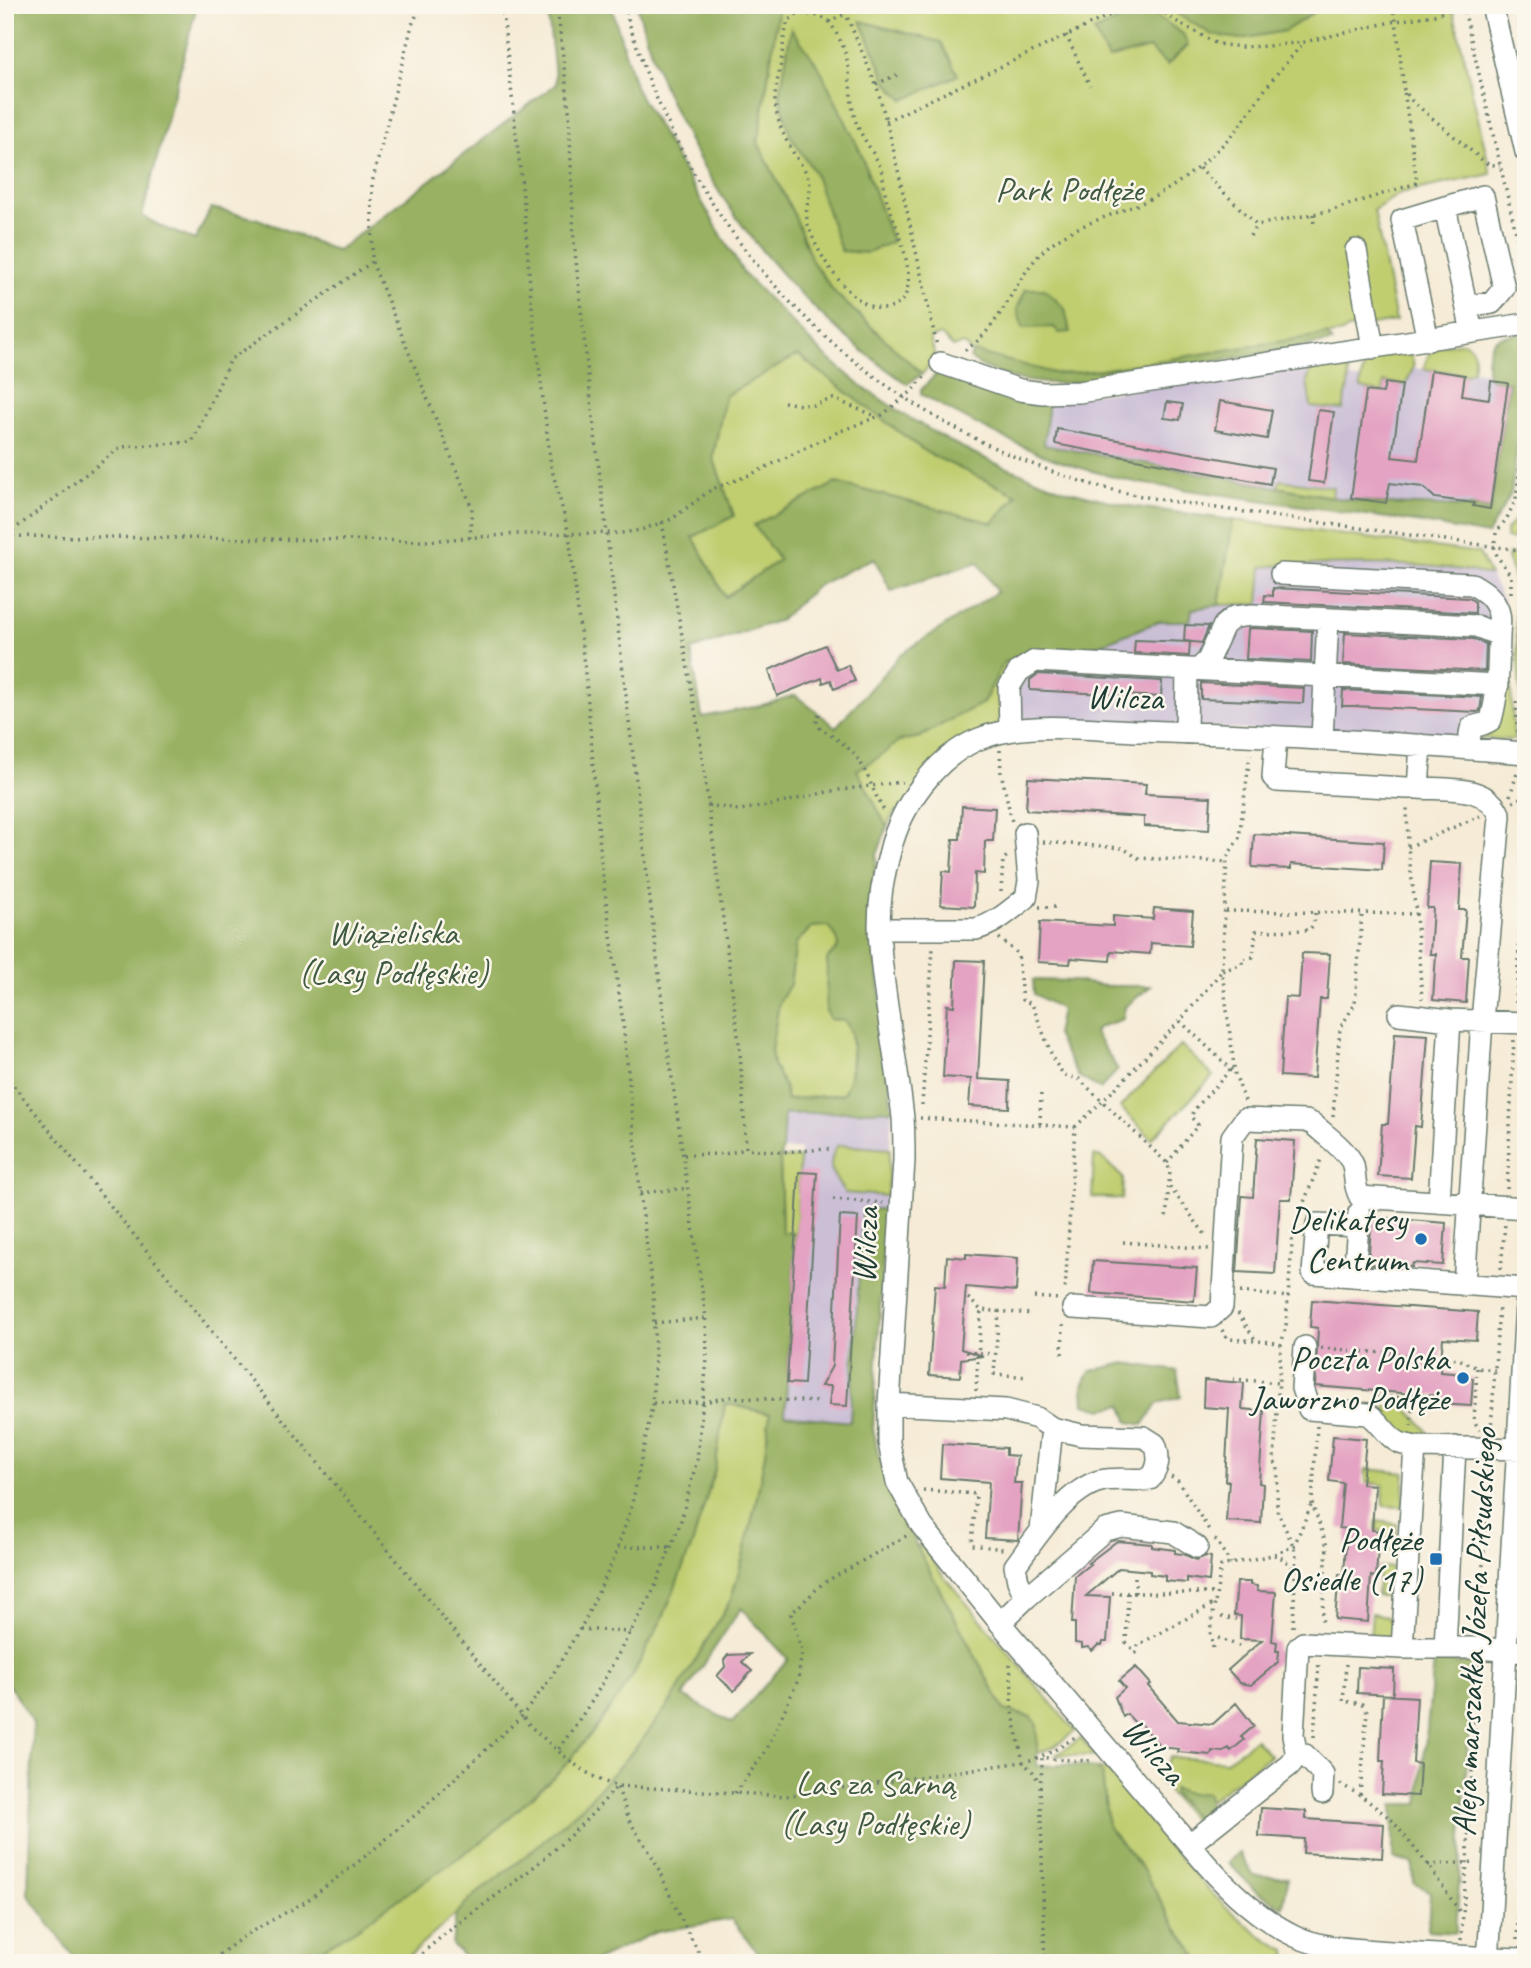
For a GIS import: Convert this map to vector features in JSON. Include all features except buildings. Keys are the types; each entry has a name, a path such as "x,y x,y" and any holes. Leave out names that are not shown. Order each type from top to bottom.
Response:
{"street":[{"path":"1492,5 1522,125 1526,152"},
{"path":"936,367 1020,390 1070,393 1373,348 1426,332 1470,318 1492,303 1504,288 1483,196 1402,220 1426,332"},
{"path":"1445,207 1470,318"},
{"path":"1356,250 1373,348"},
{"path":"1470,318 1526,324"},
{"path":"1281,574 1472,584 1486,592 1497,607 1501,625 1500,661 1507,687 1490,720 1485,724 1473,725 1470,729 1469,747"},
{"path":"1193,669 1208,660 1224,625 1234,617 1252,615 1476,626 1499,635"},
{"path":"1322,738 1328,619"},
{"path":"1004,736 1009,687 1018,671 1035,661 1507,687"},
{"path":"1186,733 1193,669"},
{"name":"Wilcza","path":"1521,1959 1488,1960 1344,1948 1311,1942 1272,1923 1227,1887 1000,1623 922,1526 897,1482 889,1443 904,1160 903,1120 879,943 881,900 890,850 899,826 917,794 932,775 956,752 997,732 1004,736 1037,728 1522,748"},
{"path":"1276,737 1273,776 1277,780 1471,792 1485,795 1498,808 1500,816 1482,1021 1464,1285"},
{"path":"1413,788 1421,744"},
{"path":"880,929 976,929 989,925 1026,898 1029,881 1025,833"},
{"path":"1399,1014 1450,1020 1521,1022"},
{"path":"1438,1202 1450,1020"},
{"path":"1068,1313 1211,1317 1222,1307 1232,1137 1245,1119 1307,1121 1350,1158 1355,1188 1360,1197 1354,1276"},
{"path":"1360,1197 1516,1208"},
{"path":"1358,1226 1317,1224 1313,1273 1526,1289"},
{"name":"Aleja marszałka Józefa Piłsudskiego","path":"1488,1960 1516,1651 1526,1304"},
{"path":"1305,1347 1302,1388 1309,1409 1368,1414 1395,1440 1412,1446 1455,1447 1491,1440 1522,1449"},
{"path":"889,1404 1006,1410 1026,1414 1052,1428 1081,1436 1144,1437 1155,1444 1158,1461 1155,1474 1150,1479 1102,1481 1091,1485 1072,1499 1041,1530 1015,1566 1026,1598"},
{"path":"1041,1530 1052,1428"},
{"path":"1402,1648 1412,1446"},
{"path":"1445,1648 1455,1447"},
{"path":"1000,1623 1105,1530 1122,1526 1173,1532 1197,1546"},
{"path":"1322,1793 1324,1773 1301,1755 1293,1735 1298,1648 1312,1643 1516,1651"},
{"path":"1190,1844 1301,1755"}],"path":[{"path":"421,5 412,25 372,183 372,262 471,508 470,538"},
{"path":"208,1963 247,1934 305,1902 362,1859 420,1811 522,1716 550,1679 580,1629 613,1561 631,1509 652,1403 655,1357 653,1295 623,1023 602,871 587,691 569,534 551,466 530,299 524,205 502,5"},
{"path":"557,5 569,110 575,242 607,533 667,1043 706,1318 707,1359 697,1460 680,1524 654,1589 631,1632 594,1699 558,1750"},
{"path":"624,5 641,61 670,130 689,167 724,223 771,282 822,334 902,397 954,428 1009,454 1065,476 1111,489 1181,503 1526,551"},
{"path":"842,5 876,84 886,121 936,367"},
{"path":"886,121 1131,5"},
{"path":"1154,5 1174,20 1217,44 1241,47 1304,41 1434,15 1463,5 1526,276"},
{"path":"1250,236 1257,225 1329,211 1417,183 1392,5"},
{"path":"1519,5 1526,36"},
{"path":"798,13 820,16 829,21 842,40 848,62 856,124 881,170 885,194 904,251 909,284 906,297 898,305 887,309 874,307 855,296 834,275 811,236 806,217 809,179 783,136 775,101 788,21 798,13"},
{"path":"829,21 846,14"},
{"path":"1066,35 1090,86"},
{"path":"6,536 426,541 517,534 641,530 672,519 712,489 752,474 838,432 877,417 891,408 936,367 984,337 1031,264 1052,244 1083,226 1162,193 1199,167 1249,114 1304,41"},
{"path":"876,84 897,75"},
{"path":"1404,90 1412,101 1482,160 1500,166"},
{"path":"1199,167 1257,225"},
{"path":"1313,214 1314,226"},
{"path":"6,536 121,447 192,442 231,359 372,262"},
{"path":"784,402 813,405 833,400 877,417"},
{"path":"1511,600 1511,576 1497,556 1494,546 1496,533 1516,499 1526,414"},
{"path":"662,522 699,732 740,1051 746,1149"},
{"path":"1518,544 1526,545"},
{"path":"1507,687 1522,748 1508,805 1526,795"},
{"path":"819,714 817,721 820,727 853,753 865,770 887,816 899,826"},
{"path":"1252,735 1239,838 1227,858 1222,981 1235,1074 1252,1119"},
{"path":"1004,736 1001,772 1013,827 1042,842 1123,848 1138,858 1227,862"},
{"path":"708,805 738,810 768,806 831,791 871,787 932,775"},
{"path":"1413,788 1408,847 1423,1017"},
{"path":"1408,847 1498,808"},
{"path":"1459,1956 1500,1287 1516,1208 1526,822"},
{"path":"1001,898 1003,859 1010,853"},
{"path":"1226,911 1416,914"},
{"path":"1034,1297 1065,1300 1075,1127 1180,1021 1223,971 1242,964 1242,959 1253,957 1256,931 1309,930 1314,924 1315,913"},
{"path":"1329,1139 1332,1130 1339,1028 1355,1004 1362,914"},
{"path":"913,930 912,934 934,936 922,1106"},
{"path":"995,935 1018,954 1022,1000 1032,1004 1054,1061 1064,1075 1079,1079 1167,1163 1170,1171 1166,1220"},
{"path":"1180,1021 1235,1074"},
{"path":"1167,1163 1198,1125 1191,1117 1194,1110 1231,1069"},
{"path":"5,1075 531,1727 579,1767 603,1782 617,1786 786,1796 1023,1762 1057,1750 1088,1727"},
{"path":"1040,1125 1041,1091"},
{"path":"914,1118 1075,1127"},
{"path":"684,1154 725,1154 746,1149 780,1152 829,1149"},
{"path":"1123,1242 1215,1250 1169,1185"},
{"path":"640,1193 688,1188"},
{"path":"833,1199 901,1204"},
{"path":"1223,1282 1241,1293 1288,1297"},
{"path":"968,1298 981,1310 1033,1314"},
{"path":"1222,1307 1222,1332 1228,1339 1459,1359 1477,1368 1495,1370"},
{"path":"974,1409 981,1310"},
{"path":"999,1311 993,1374 1028,1377"},
{"path":"1062,1354 1068,1313"},
{"path":"654,1323 706,1318"},
{"path":"966,1352 994,1354"},
{"path":"1477,1368 1474,1420 1478,1429 1491,1440"},
{"path":"1233,1379 1279,1383"},
{"path":"652,1403 703,1402 730,1398 818,1402"},
{"path":"1412,1446 1413,1398"},
{"path":"1213,1648 1210,1631 1221,1566 1272,1555 1294,1546 1312,1503 1318,1410"},
{"path":"1178,1480 1231,1564"},
{"path":"916,1489 976,1494 972,1545 1026,1551"},
{"path":"1301,1755 1314,1746 1312,1643 1327,1546 1312,1503"},
{"path":"735,1793 766,1751 798,1680 802,1651 791,1614 822,1584 922,1526"},
{"path":"618,1547 670,1548"},
{"path":"1272,1555 1284,1559 1295,1571"},
{"path":"1135,1576 1135,1593"},
{"path":"1112,1593 1216,1593"},
{"path":"1128,1593 1126,1642 1136,1653 1138,1645 1214,1603"},
{"path":"1221,1617 1236,1619"},
{"path":"580,1629 631,1632"},
{"path":"1218,1638 1239,1646"},
{"path":"1348,1653 1343,1701 1362,1704 1367,1711 1360,1795 1391,1819 1428,1865 1463,1916"},
{"path":"1010,1660 1011,1704 1023,1762 1040,1784"},
{"path":"1042,1757 1119,1762"},
{"path":"1042,1757 1040,1784 1045,1963"},
{"path":"1521,1959 1526,1773"},
{"path":"412,1963 436,1940 546,1856 590,1817 617,1786"},
{"path":"617,1786 630,1822 654,1859 704,1963"},
{"path":"1523,1865 1526,1875"},
{"path":"1283,1963 1295,1958"}],"shaded area":[{"path":"1317,365 1343,409 1349,379 1361,380 1361,387 1383,392 1384,382 1405,385 1413,368 1466,374 1473,370 1486,372 1490,379 1509,382 1490,510 1336,498 1043,445 1049,400"},
{"path":"1420,565 1490,575 1504,602 1509,657 1474,738 1004,721 1035,654 1081,652 1161,621 1190,621 1192,609 1259,604 1261,567"},
{"path":"892,1110 886,1209 863,1209 850,1422 785,1416 800,1149 782,1150 783,1114"}],"green space":[{"name":"Wiązieliska (Lasy Podłęskie)","path":"5,5 197,5 142,216 195,240 211,208 258,219 337,251 556,84 547,5 611,5 636,89 744,274 820,351 860,385 949,441 990,461 1062,489 1129,506 1233,520 1219,605 1192,609 1190,621 1160,621 1081,652 1035,654 1004,662 983,703 920,737 899,741 857,770 887,827 877,855 871,903 892,1110 784,1114 780,1158 782,1232 796,1234 785,1415 850,1422 863,1209 886,1209 873,1429 879,1458 910,1520 916,1545 1004,1710 1031,1717 1037,1725 1037,1766 1081,1766 1102,1773 1108,1827 1142,1868 1175,1926 1203,1963 766,1963 731,1919 656,1932 590,1963 471,1963 452,1945 456,1914 585,1804 639,1744 672,1700 731,1599 756,1502 770,1414 725,1403 715,1469 693,1542 664,1615 633,1675 596,1728 562,1769 488,1837 357,1928 297,1963 78,1963 28,1894 33,1723 5,1679","holes":["798,355 927,453 1017,495 993,523 836,483 754,525 779,560 725,597 693,537 734,516 713,457 725,396","874,558 891,591 978,562 997,592 901,654 836,727 795,695 759,706 702,717 691,650 780,620 818,585","828,926 837,938 838,948 827,959 826,1011 830,1019 845,1021 852,1036 853,1057 843,1094 787,1100 784,1086 773,1065 771,1050 779,1003 790,984 796,943 812,927","741,1608 788,1659 732,1723 683,1696"]},
{"path":"637,5 779,5 758,143 795,217 812,261 835,293 922,374 907,384 859,348 815,308 775,265 738,219 705,170 678,118 655,63"},
{"name":"Park Podłęże","path":"779,5 1452,5 1491,174 1401,193 1374,210 1396,321 1348,329 1342,333 1102,371 1053,376 972,353 964,344 953,347 941,335 930,338 936,359 922,374 837,295 812,261 795,217 758,143"},
{"path":"1197,5 1320,5 1319,9 1285,31 1240,39 1213,35 1177,14"},
{"path":"1145,8 1183,34 1188,45 1167,65 1149,48 1108,59 1094,32"},
{"path":"861,21 941,42 958,75 904,100 888,84"},
{"path":"791,28 819,67 860,151 892,242 866,253 841,251 814,172 790,135 780,96"},
{"path":"1026,289 1045,289 1065,309 1070,332 1059,333 1054,327 1023,328 1017,309"},
{"path":"1526,332 1524,396 1511,494 1487,535 1423,523 1117,478 1073,466 1034,451 985,429 921,394 921,390 939,371 1049,400 1044,445 1336,498 1490,510 1509,382 1490,379 1488,357 1491,346 1498,338"},
{"path":"1327,334 1332,342 1077,383 1045,383 1014,378 999,374 970,359 975,352 1058,374 1100,370"},
{"path":"1464,342 1474,354 1473,370 1466,374 1424,369 1432,351"},
{"path":"1406,352 1413,359 1413,363 1412,372 1405,385 1384,382 1383,393 1361,388 1363,371 1373,357"},
{"path":"798,355 927,453 1017,495 993,523 836,483 755,525 779,560 725,597 693,537 734,516 713,457 725,396"},
{"path":"1343,362 1347,367 1349,379 1343,410 1311,407 1307,382 1311,368"},
{"path":"1526,453 1526,743 1523,743 1513,574 1507,558 1509,554 1517,555 1519,541 1506,538 1506,530 1519,511"},
{"path":"1280,480 1333,487 1332,497 1278,487"},
{"path":"1233,520 1479,553 1490,575 1413,565 1262,567 1259,604 1219,605"},
{"path":"1035,654 1004,721 893,814 887,827 857,770 899,741 920,737 983,703 1004,662"},
{"path":"1509,657 1514,740 1474,738"},
{"path":"828,925 837,938 838,949 827,988 826,1011 845,1021 851,1028 849,1085 843,1094 787,1100 784,1086 773,1065 771,1050 779,1003 790,984 796,943 812,927"},
{"path":"1033,980 1074,981 1105,986 1151,986 1125,1007 1123,1019 1099,1027 1094,1032 1118,1070 1100,1089 1078,1076 1056,1035 1061,1009 1034,994"},
{"path":"1181,1045 1213,1076 1152,1139 1120,1107"},
{"path":"838,1145 890,1149 887,1196 845,1193 831,1164"},
{"path":"1094,1156 1101,1157 1123,1178 1122,1199 1092,1197"},
{"path":"780,1158 800,1158 796,1234 782,1233"},
{"path":"1125,1363 1177,1371 1181,1397 1158,1403 1143,1425 1129,1422 1122,1405 1103,1409 1084,1404 1083,1386 1090,1371"},
{"path":"725,1403 770,1414 756,1502 743,1557 731,1599 714,1636 639,1744 585,1804 527,1855 474,1896 401,1963 297,1963 357,1928 488,1837 562,1769 596,1728 633,1675 664,1615 693,1542 715,1469"},
{"path":"1386,1406 1405,1406 1432,1436 1402,1435 1389,1418"},
{"path":"1366,1469 1405,1473 1403,1507 1384,1506 1383,1485 1366,1482"},
{"path":"1377,1521 1397,1524 1397,1550 1382,1550 1381,1531 1376,1529"},
{"path":"916,1545 923,1547 941,1573 1075,1731 1054,1747 1037,1753 1034,1721 1024,1715 1004,1710"},
{"path":"1379,1567 1397,1568 1394,1596 1377,1596"},
{"path":"1372,1613 1385,1616 1393,1623 1392,1638 1370,1640"},
{"path":"1434,1662 1473,1663 1456,1933 1428,1931 1430,1892 1414,1883 1413,1863 1393,1859 1393,1804 1419,1804"},
{"path":"1081,1738 1096,1756 1056,1755"},
{"path":"1256,1739 1270,1756 1208,1802 1211,1815 1197,1825 1158,1780 1170,1757 1226,1761"},
{"path":"1097,1768 1107,1769 1213,1894 1253,1930 1286,1950 1287,1963 1203,1963 1175,1926 1142,1868 1108,1827 1102,1774"},
{"path":"1173,1788 1190,1794 1207,1793 1209,1813 1199,1822 1173,1793"},
{"path":"1239,1853 1253,1875 1288,1878 1283,1907 1254,1890 1228,1862"}],"place":[{"name":"Delikatesy Centrum","path":"1421,1239"},
{"name":"Poczta Polska Jaworzno Podłęże","path":"1463,1378"},
{"name":"Podłęże Osiedle (17)","path":"1436,1559"}],"park label":[{"name":"Las za Sarną (Lasy Podłęskie)","path":"875,1803"}]}
